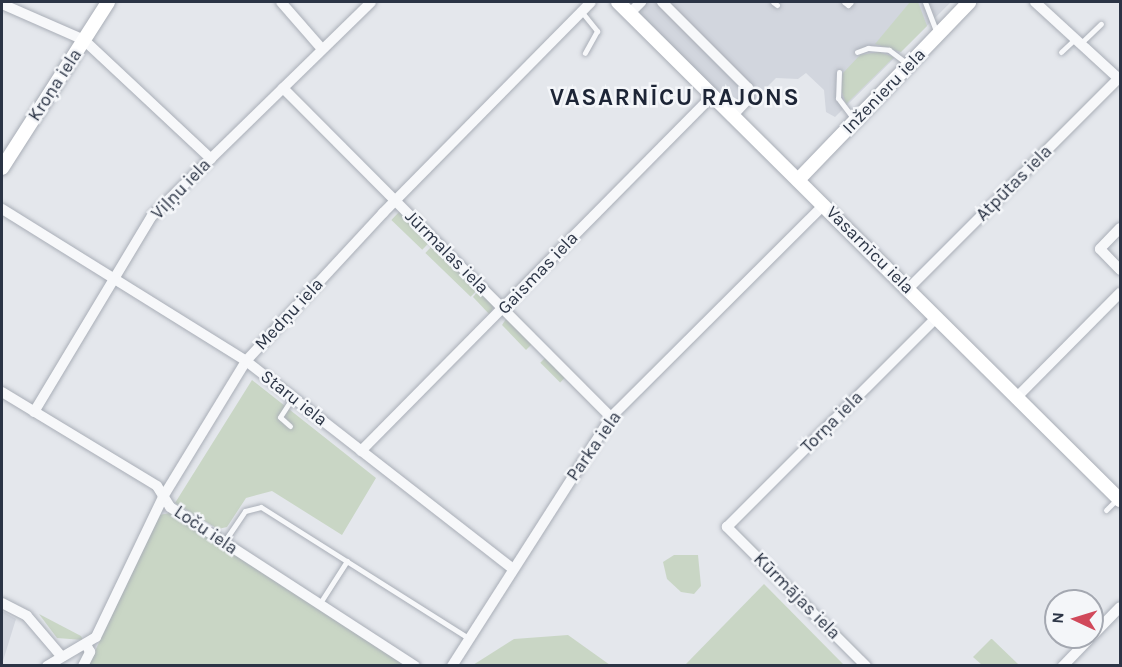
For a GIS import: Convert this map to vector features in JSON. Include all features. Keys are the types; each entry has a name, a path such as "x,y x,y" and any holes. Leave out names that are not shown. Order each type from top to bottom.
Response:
{"street":[{"name":"Kroņa iela","path":"2,168 108,2"},
{"path":"281,2 322,49"},
{"name":"Viļņu iela","path":"34,411 153,216 371,2"},
{"name":"Medņu iela","path":"47,666 61,656 86,644 100,630 163,497 246,361 395,200 591,2"},
{"name":"Vasarnīcu iela","path":"618,2 1119,498"},
{"path":"630,13 641,2"},
{"path":"662,2 748,88 749,98 733,115"},
{"name":"Inženieru iela","path":"798,180 969,2"},
{"path":"1035,2 1120,78"},
{"path":"2,4 84,40 211,159"},
{"name":"Atpūtas iela","path":"908,289 1120,78"},
{"name":"Jūrmalas iela","path":"283,88 611,417"},
{"name":"Gaismas iela","path":"361,451 713,95"},
{"name":"Parka iela","path":"452,666 611,417 824,205"},
{"name":"Staru iela","path":"2,209 246,361 513,569"},
{"path":"1120,228 1100,249 1120,270"},
{"path":"1018,396 1120,293"},
{"name":"Torņa iela","path":"727,527 937,317"},
{"name":"Loču iela","path":"2,392 157,486 170,507 416,666"},
{"name":"Kūrmājas iela","path":"727,527 866,666"},
{"path":"2,603 27,616 61,656"},
{"path":"1104,623 1120,606"},
{"path":"83,666 90,652 86,644"},
{"path":"1063,666 1079,649"}],"lane":[{"path":"844,2 848,5 851,2"},
{"path":"925,2 937,36"},
{"path":"581,11 597,31 585,53"},
{"path":"1061,52 1101,24"},
{"path":"857,52 868,48 889,50 909,65"},
{"path":"839,72 838,98 856,120"},
{"path":"290,426 280,417 292,397"},
{"path":"1106,510 1119,498"},
{"path":"224,543 245,511 256,506 468,638"},
{"path":"320,603 347,561"}],"shaded area":[{"path":"634,2 951,2 835,117 826,112 824,90 806,73 798,79 776,78 736,118 626,9"},
{"path":"2,611 16,619 2,664"}],"green space":[{"path":"910,2 918,2 927,26 901,52 875,44"},
{"path":"879,52 894,57 846,104 841,89 843,73 860,55"},
{"path":"399,212 430,242 422,250 391,220"},
{"path":"433,245 478,289 471,297 425,253"},
{"path":"478,291 494,305 490,315 473,297"},
{"path":"506,319 532,344 526,350 502,325"},
{"path":"546,357 566,377 560,382 540,363"},
{"path":"252,380 376,478 342,535 272,491 246,498 227,527 218,529 175,503"},
{"path":"170,513 404,665 88,666 159,515"},
{"path":"674,555 698,555 701,586 694,594 681,592 667,579 663,562"},
{"path":"764,584 844,665 685,665"},
{"path":"39,614 81,636 83,640 57,638"},
{"path":"568,635 610,665 473,665 514,639"},
{"path":"991,639 1019,665 982,665 973,657"}],"district":[{"name":"VASARNĪCU RAJONS","path":"675,98"}]}
